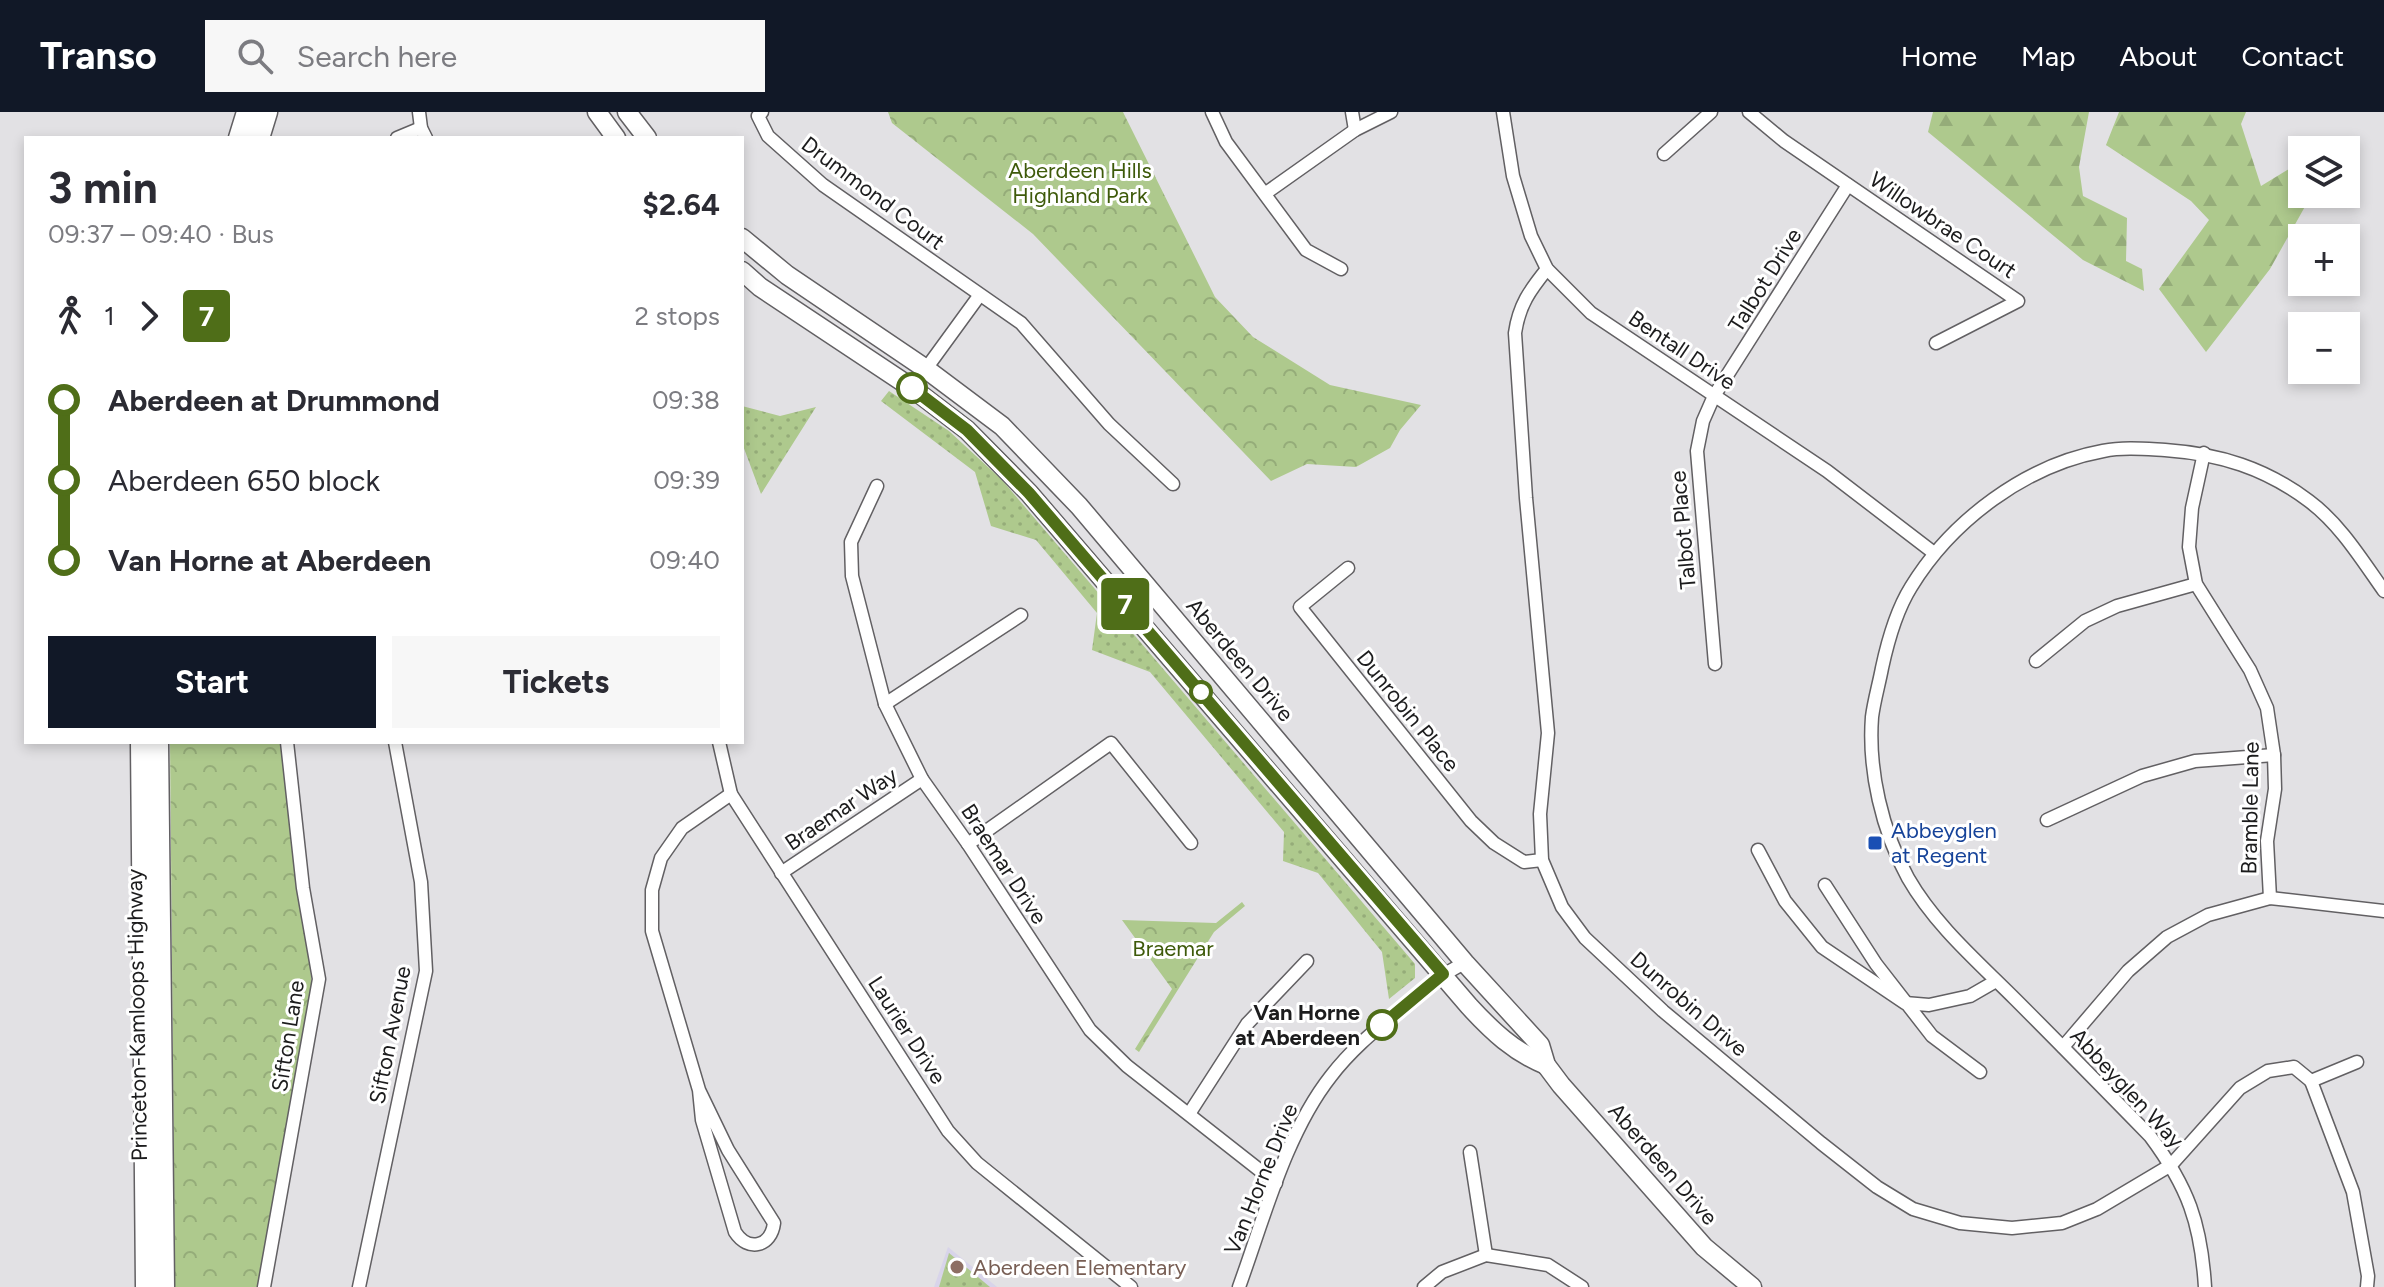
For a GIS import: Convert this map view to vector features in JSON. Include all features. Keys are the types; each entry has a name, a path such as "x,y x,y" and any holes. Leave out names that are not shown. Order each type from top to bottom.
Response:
{"main road":[{"path":"240,136 247,112"},
{"path":"260,136 267,112"},
{"path":"597,112 615,136"},
{"path":"627,112 645,136"},
{"name":"Aberdeen Drive","path":"744,240 787,275 926,369 1002,426 1079,506 1465,963 1540,1045 1546,1065 1704,1247 1752,1287"},
{"name":"Aberdeen Drive","path":"744,273 760,287 912,388 967,430 1029,493 1495,1034 1525,1056 1546,1065"},
{"name":"Princeton-Kamloops Highway","path":"141,744 146,1287"},
{"name":"Princeton-Kamloops Highway","path":"158,744 164,1287"}],"street":[{"path":"419,112 423,133"},
{"name":"Drummond Court","path":"762,112 758,116 768,136 823,185 1021,323 1109,424 1173,484"},
{"path":"1212,112 1226,142 1306,250 1341,269"},
{"path":"1352,112 1355,130"},
{"path":"1266,193 1355,130 1391,112"},
{"name":"Bentall Drive","path":"1503,112 1513,176 1531,236 1547,269 1591,313 1827,471 1934,553"},
{"path":"1664,154 1711,112"},
{"path":"1749,112 1784,141 1848,185"},
{"name":"Willowbrae Court","path":"1848,185 2018,301 1936,343"},
{"name":"Talbot Drive","path":"1714,396 1848,185"},
{"name":"Dunrobin Drive","path":"1547,269 1524,299 1517,314 1515,333 1526,498 1548,733 1540,814 1542,860 1562,907 1585,938 1663,1011 1877,1187 1913,1209 1960,1223 2012,1228 2062,1223 2097,1209 2171,1165 2240,1088 2268,1071 2294,1067 2311,1081"},
{"path":"912,388 979,296"},
{"name":"Talbot Place","path":"1714,396 1703,421 1697,451 1715,664"},
{"name":"Abbeyglen Way","path":"2205,1287 2203,1246 2187,1194 2150,1136 1940,924 1908,878 1889,835 1874,775 1872,716 1888,637 1910,588 1934,553 1985,506 2017,484 2062,462 2116,450 2140,448 2204,453 2260,470 2311,502 2347,539 2384,591"},
{"name":"Bramble Lane","path":"2204,453 2192,508 2189,547 2196,584 2253,675 2267,708 2275,789 2267,841 2270,898"},
{"name":"Braemar Drive","path":"877,486 851,542 852,576 885,704 922,779 1090,1030 1127,1066 1276,1183"},
{"name":"Dunrobin Place","path":"1348,568 1300,607 1471,821 1494,843 1524,862 1542,860"},
{"path":"2036,661 2085,621 2117,606 2196,584"},
{"path":"885,704 1021,615"},
{"path":"968,844 1111,743 1191,843"},
{"name":"Sifton Lane","path":"264,1287 319,979 303,888 287,744"},
{"name":"Sifton Avenue","path":"359,1287 426,971 421,882 395,744"},
{"name":"Laurier Drive","path":"719,744 731,794 948,1131 977,1163 1131,1287"},
{"path":"2047,820 2142,776 2195,761 2274,755"},
{"name":"Braemar Way","path":"781,873 922,779"},
{"path":"699,1090 702,1120 735,1232 749,1245 759,1245 773,1233 774,1223 728,1150 699,1090 652,931 652,890 661,858 682,828 731,794"},
{"path":"1758,850 1785,901 1822,947 1905,1003 1929,1005 1970,996 1996,981"},
{"path":"1825,885 1876,964 1932,1036 1980,1072"},
{"path":"2063,1047 2128,971 2167,937 2208,915 2270,898 2384,911"},
{"path":"1189,1114 1247,1024 1307,961"},
{"name":"Van Horne Drive","path":"1239,1287 1276,1183 1302,1124 1329,1078 1358,1044 1443,974 1465,963"},
{"path":"2357,1062 2311,1081 2353,1192 2368,1282 2384,1276"},
{"path":"1470,1152 1486,1255"},
{"path":"1424,1287 1442,1272 1486,1255 1548,1265 1582,1287"}],"shaded area":[{"name":"Aberdeen Elementary","path":"948,1247 997,1287 934,1287"}],"green space":[{"name":"Aberdeen Hills Highland Park","path":"888,112 1123,112 1215,297 1253,337 1330,385 1421,405 1400,430 1390,448 1356,467 1307,464 1271,481 1033,234 892,123"},
{"path":"1933,112 2089,112 2079,167 2083,196 2127,218 2126,261 2142,269 2144,291 2083,260 1928,132"},
{"path":"2119,112 2246,112 2241,124 2261,186 2288,170 2288,208 2304,208 2295,224 2288,224 2288,237 2270,269 2206,352 2159,289 2209,220 2191,201 2106,145"},
{"path":"889,391 949,431 1002,480 1415,964 1415,978 1389,999 1382,952 1318,873 1283,861 1284,832 1150,672 1092,650 1097,613 1036,540 991,526 975,472 881,401"},
{"path":"744,407 780,416 816,407 761,494 744,448"},
{"path":"170,744 284,744 312,985 263,1287 175,1287"},
{"name":"Braemar","path":"1242,902 1245,906 1214,932 1139,1052 1135,1049 1172,989 1122,920 1216,923"},
{"name":"Aberdeen Elementary","path":"949,1253 990,1287 939,1287"}],"bus line":[{"name":"7","path":"912,388 967,430 1029,493 1443,974 1382,1025"}],"place":[{"name":"Abbeyglen at Regent","path":"1875,843"},
{"name":"Van Horne at Aberdeen","path":"1382,1025"},
{"name":"Aberdeen Elementary","path":"957,1267"}]}
